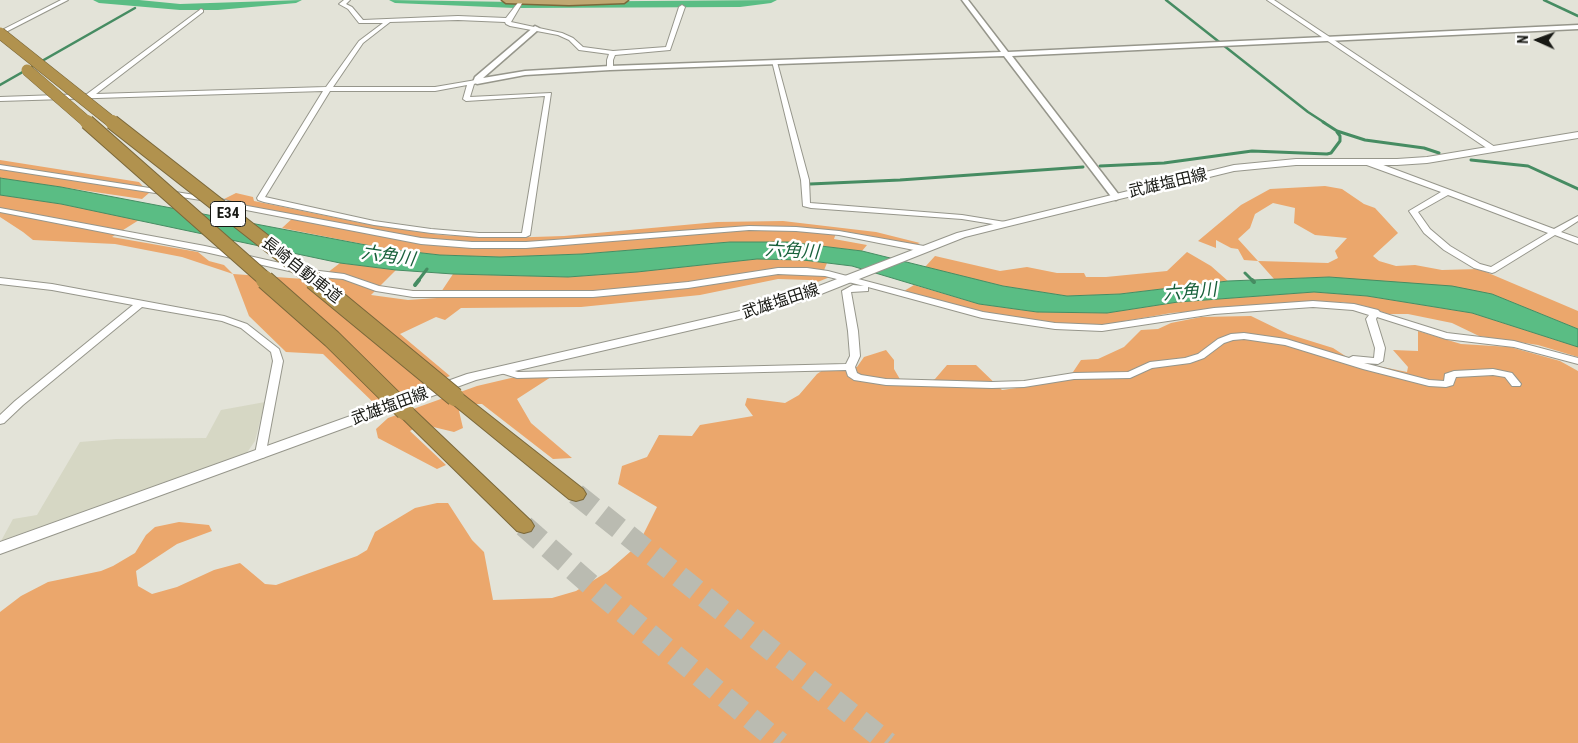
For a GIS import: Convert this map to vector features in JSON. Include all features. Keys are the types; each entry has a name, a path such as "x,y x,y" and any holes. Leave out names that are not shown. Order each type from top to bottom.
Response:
{"highway":[{"path":"506,0 521,4 624,0"},
{"name":"長崎自動車道","path":"0,33 186,181 334,295 455,397 576,494"},
{"name":"長崎自動車道","path":"0,47 325,332 524,526"}],"main road":[{"name":"武雄塩田線","path":"0,548 472,377 743,314 802,297 960,236 1002,224 1234,168 1296,162 1426,160 1578,135"}],"street":[{"path":"0,33 65,0"},
{"path":"965,0 1116,197"},
{"path":"1270,0 1494,148"},
{"path":"346,1 342,4 355,13 358,21 458,18 508,20"},
{"path":"508,20 521,4"},
{"path":"508,20 508,24 560,34 571,39 581,50 614,53 668,49 682,7"},
{"path":"89,96 201,11"},
{"path":"390,20 361,42 328,89 261,198 374,222 430,231 479,235 526,235 550,94 466,99 478,78 534,28"},
{"path":"0,99 328,89 435,89 525,73 610,68 1006,54 1578,27"},
{"path":"610,68 610,60 614,53"},
{"path":"774,62 805,180 806,204 811,206 962,218 1002,224"},
{"path":"1367,162 1578,241"},
{"path":"0,168 221,201 268,213 430,241 472,245 588,241 758,228 839,233 922,250"},
{"path":"1447,192 1413,210 1427,231 1447,248 1478,266 1492,270 1578,218"},
{"path":"0,210 205,249 311,273 344,277 376,288 413,294 593,294 688,285 778,271 807,271 849,279 886,291 982,315 1055,326 1102,328 1214,311 1313,304 1354,306 1446,336 1514,344 1578,361"},
{"path":"0,281 52,287 224,319 244,326 276,351 278,361 261,454"},
{"path":"886,291 853,288 846,291 853,330 855,356 850,367 852,374 858,378 886,382 1024,384 1074,376 1130,375 1150,366 1187,361 1201,356 1221,341 1231,337 1244,336 1286,342 1429,383 1449,383 1449,376 1454,374 1493,372 1508,375 1516,384"},
{"path":"0,421 140,304"},
{"path":"1346,360 1357,358 1378,361 1380,348 1371,319 1375,312"},
{"path":"551,358 553,374"},
{"path":"502,370 517,375 850,367"}],"shaded area":[{"path":"0,160 139,182 149,193 142,199 0,178"},
{"path":"1325,186 1342,189 1364,204 1375,208 1398,233 1373,256 1379,261 1396,266 1415,265 1442,270 1479,269 1578,311 1578,329 1492,294 1329,277 1274,279 1258,261 1244,260 1238,249 1231,248 1216,240 1216,248 1198,241 1241,205 1270,189","holes":["1273,203 1295,208 1294,223 1315,235 1347,238 1335,251 1338,258 1328,263 1258,261 1238,239 1250,228 1255,214"]},
{"path":"236,193 253,197 254,201 371,225 441,235 503,238 564,236 717,222 783,221 876,232 920,243 915,245 837,230 834,239 867,245 862,251 788,242 730,242 582,254 500,257 440,255 388,249 282,228 295,216 243,206 224,199"},
{"path":"0,195 61,204 139,220 112,237 198,252 209,261 224,265 233,274 182,257 115,244 33,240 0,217"},
{"path":"1187,252 1211,266 1228,281 1120,294 1067,296 1003,286 925,267 935,256 1000,271 1027,267 1057,273 1084,273 1086,277 1106,277 1167,271"},
{"path":"757,259 803,260 827,263 822,275 830,277 810,285 809,280 778,279 700,295 581,307 461,308 445,320 436,317 400,334 450,376 376,405 323,354 286,352 249,316 233,274 318,280 340,263 396,270 371,295 408,300 437,298 453,274 568,277 637,272"},
{"path":"914,285 979,304 1037,312 1107,313 1178,302 1314,292 1367,296 1472,313 1578,347 1578,357 1538,345 1479,336 1452,323 1408,314 1388,314 1365,306 1341,302 1310,302 1171,313 1108,324 1060,324 981,313 904,291"},
{"path":"1251,316 1288,334 1333,348 1353,361 1407,372 1408,367 1393,350 1418,351 1418,331 1461,344 1510,347 1560,361 1578,371 1578,743 0,743 0,612 21,596 48,582 101,571 113,566 135,553 146,535 155,527 179,522 209,525 212,531 177,544 136,571 138,586 152,594 177,587 214,570 240,563 265,584 276,585 357,556 367,550 375,532 415,508 437,503 448,503 472,540 484,552 493,600 552,598 576,591 607,572 638,545 657,507 618,484 622,466 647,457 659,435 692,436 700,425 753,416 745,405 747,398 785,403 799,395 817,374 823,370 831,367 857,367 864,357 886,350 894,360 894,369 901,381 928,382 935,379 947,365 976,365 1002,390 1038,385 1069,378 1081,360 1098,359 1124,347 1141,330 1158,329 1171,323 1201,317"},
{"path":"551,377 517,399 531,423 572,458 553,459 482,404 469,404 459,411 463,428 454,432 421,424 410,431 446,465 437,469 378,438 376,429 388,418 477,386 511,378"},
{"path":"265,402 255,441 246,454 1,541 13,519 37,515 80,442 116,439 206,438 221,410"}],"water":[{"name":"六角川","path":"0,178 61,187 387,249 440,255 500,257 582,254 730,242 788,242 862,251 1003,286 1067,296 1120,294 1228,281 1329,277 1452,286 1492,294 1578,329 1578,347 1472,313 1367,296 1314,292 1178,302 1107,313 1037,312 979,304 852,266 803,260 757,259 637,272 568,277 453,274 396,270 340,263 61,204 0,195"}],"waterway":[{"path":"99,0 180,7 218,7 296,0"},
{"path":"395,0 515,5 740,4 771,0"},
{"path":"1166,0 1308,112 1325,123"},
{"path":"1544,0 1578,16"},
{"path":"0,85 135,8"},
{"path":"1323,122 1337,131 1365,140 1424,148 1439,153"},
{"path":"1100,166 1164,163 1252,151 1327,154 1331,153 1340,141 1340,136 1337,132"},
{"path":"1471,160 1528,166 1578,189"},
{"path":"810,184 900,180 1083,167"},
{"path":"418,281 427,269"},
{"path":"1245,273 1254,282"},
{"path":"415,285 419,280"}],"tunnel":[{"path":"576,494 888,743"},
{"path":"524,526 600,593 780,743"}]}
